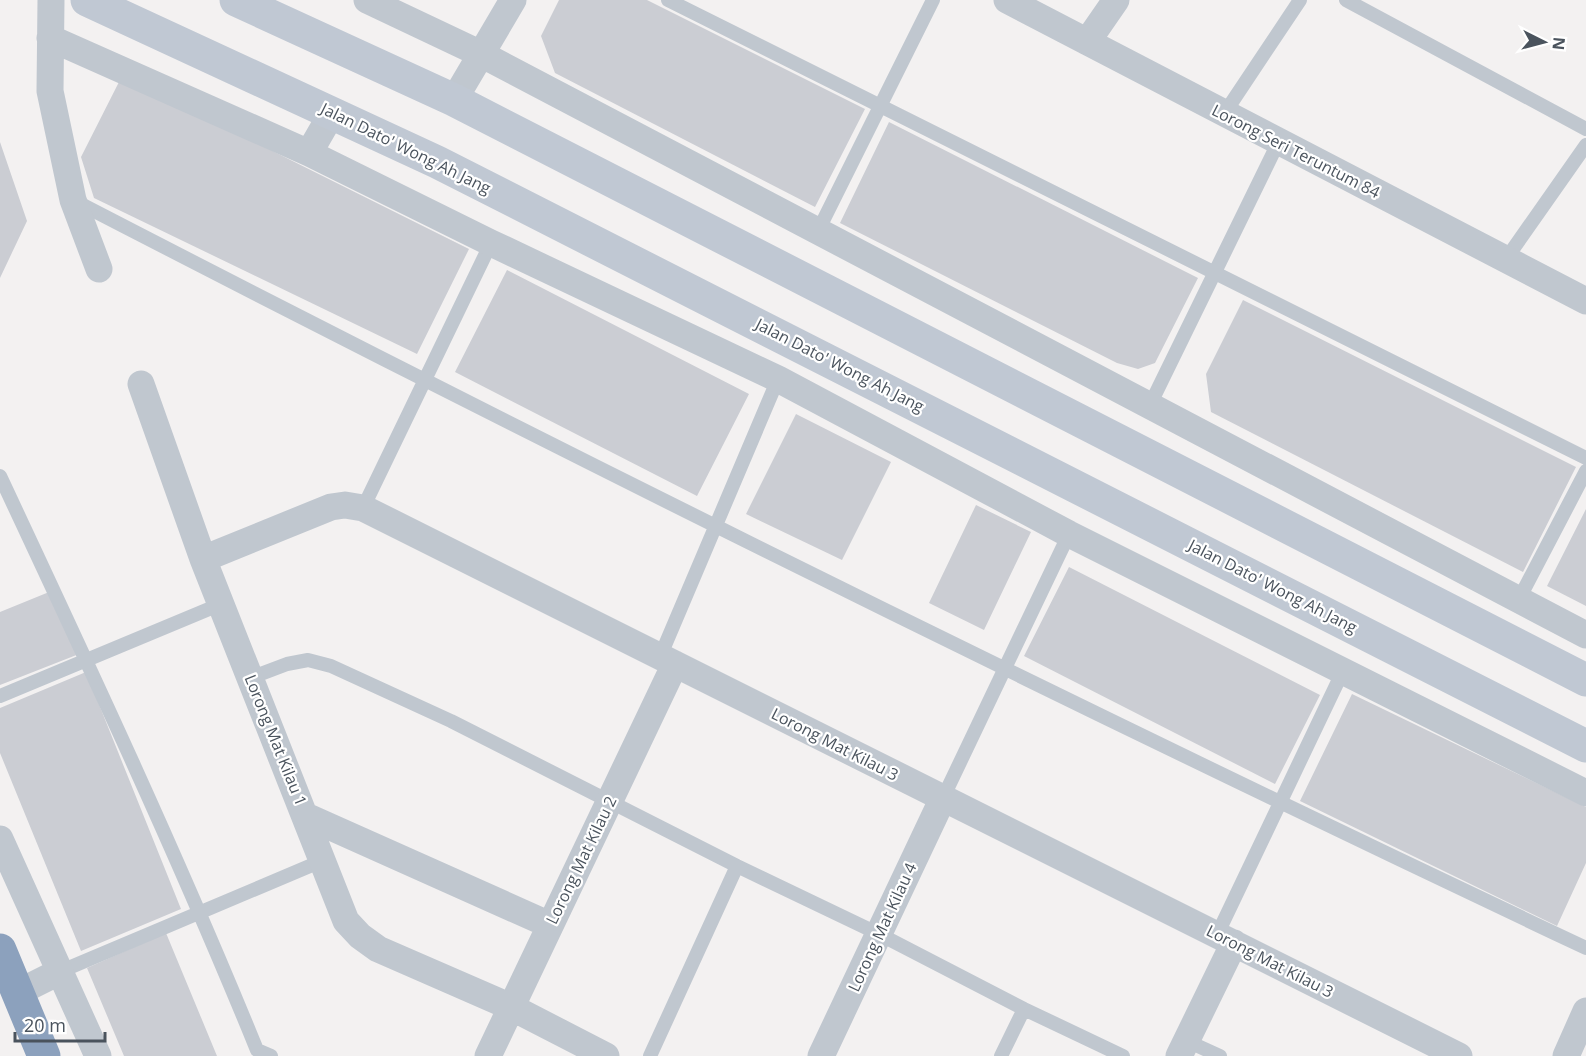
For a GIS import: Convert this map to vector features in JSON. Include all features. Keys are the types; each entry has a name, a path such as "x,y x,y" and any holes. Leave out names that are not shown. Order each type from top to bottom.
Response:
{"highway":[{"path":"0,950 44,1056"}],"main road":[{"name":"Jalan Dato' Wong Ah Jang","path":"87,0 448,167 1586,746"},
{"path":"236,0 454,100 1586,680"}],"street":[{"path":"51,0 50,91 73,200 99,269"},
{"path":"367,0 481,54 1586,636"},
{"path":"454,100 513,0"},
{"name":"Lorong Seri Teruntum 84","path":"1007,0 1586,301"},
{"path":"1087,42 1116,0"},
{"path":"50,38 309,153 778,379 1069,534 1342,673 1586,793"},
{"path":"309,153 332,113"},
{"path":"778,379 790,340"},
{"name":"Lorong Mat Kilau 1","path":"141,384 203,559 324,860 346,921 360,936 378,949 511,1007 606,1056"},
{"name":"Lorong Mat Kilau 3","path":"203,559 332,507 345,505 363,508 1459,1056"},
{"name":"Lorong Mat Kilau 2","path":"488,1056 610,799 668,660"},
{"name":"Lorong Mat Kilau 4","path":"821,1056 943,798"},
{"path":"306,816 550,925"},
{"path":"0,839 98,1056"},
{"path":"1183,1048 1226,939"},
{"path":"17,993 59,972"},
{"path":"1566,1056 1586,1011"}],"lane":[{"path":"668,0 1586,458"},
{"path":"818,231 933,0"},
{"path":"1224,114 1299,0"},
{"path":"1346,0 1586,129"},
{"path":"1149,405 1279,141"},
{"path":"1506,259 1586,145"},
{"path":"73,200 424,382 1279,803 1586,948"},
{"path":"363,508 492,243"},
{"path":"668,660 716,525 778,379"},
{"path":"1518,601 1586,471"},
{"path":"0,476 88,660 201,912 257,1050 271,1056"},
{"path":"943,798 1004,666 1069,534"},
{"path":"0,696 221,604"},
{"path":"250,678 287,664 308,660 331,666 451,721 610,799 737,866 879,934 1024,1010 1123,1056"},
{"path":"1226,939 1279,803 1342,673"},
{"path":"59,972 324,860"},
{"path":"650,1056 737,866"},
{"path":"1001,1056 1024,1010"},
{"path":"1183,1048 1220,1056"}],"building":[{"path":"559,0 647,0 865,109 815,207 555,73 541,36"},
{"path":"122,76 469,249 417,354 94,198 81,157"},
{"path":"889,122 1198,278 1155,363 1138,369 1117,363 840,223"},
{"path":"0,142 27,221 0,278"},
{"path":"507,270 749,394 697,496 455,372"},
{"path":"1243,300 1576,467 1523,572 1211,412 1206,374"},
{"path":"796,414 891,462 842,560 746,514"},
{"path":"976,505 1031,532 984,630 929,603"},
{"path":"1586,509 1586,606 1547,586"},
{"path":"1069,567 1320,695 1275,784 1024,656"},
{"path":"54,590 79,654 0,685 0,612"},
{"path":"86,672 181,909 81,951 0,753 0,708"},
{"path":"1352,694 1586,807 1586,863 1557,926 1300,801"},
{"path":"166,933 217,1056 124,1056 87,968"}]}
